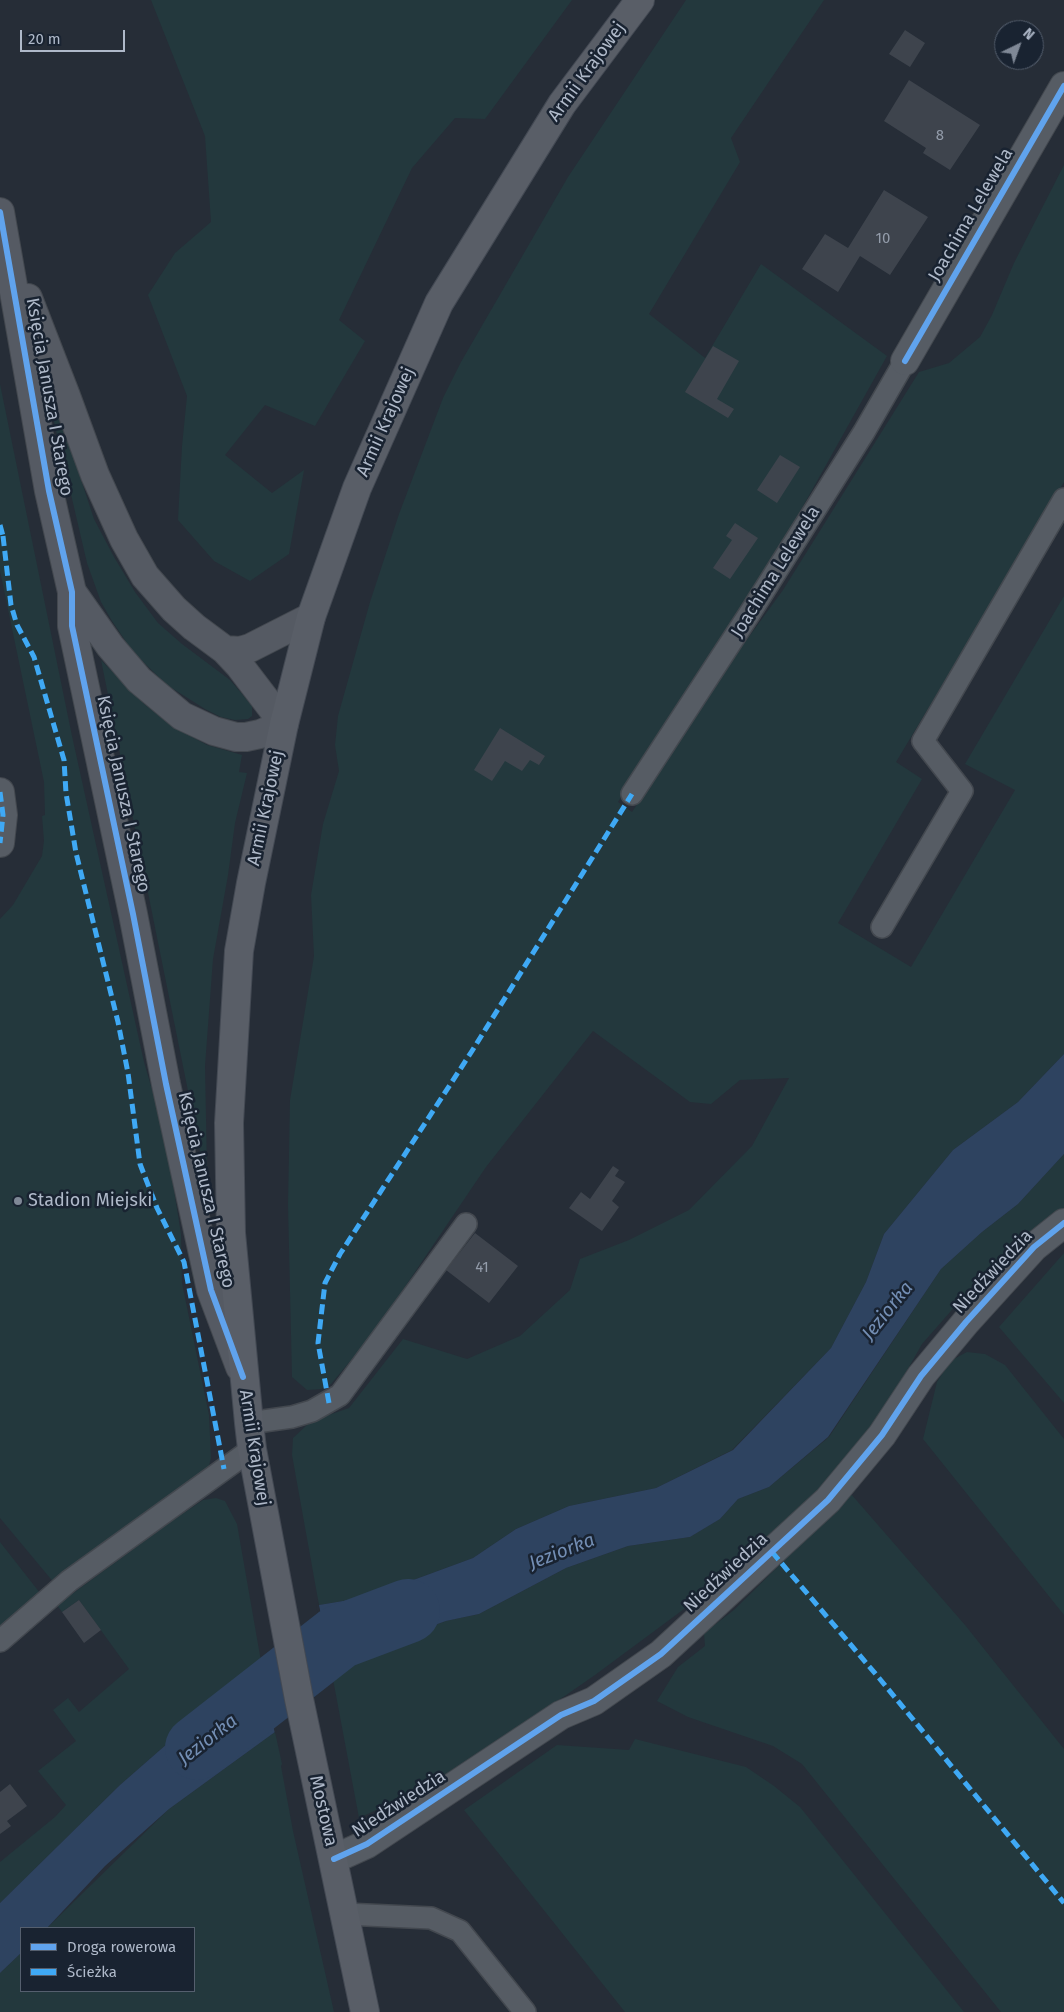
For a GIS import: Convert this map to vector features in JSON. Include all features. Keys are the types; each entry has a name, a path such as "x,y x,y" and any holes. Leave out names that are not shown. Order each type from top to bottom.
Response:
{"main road":[{"name":"Armii Krajowej","path":"299,1699 250,1436 231,1233 229,1123 234,1006 239,951 251,883 284,724 311,617 350,505 439,303 562,104 640,0"},
{"name":"Mostowa","path":"299,1699 365,2012"}],"street":[{"name":"Joachima Lelewela","path":"906,360 1064,86"},
{"name":"Księcia Janusza I Starego","path":"0,212 49,492 72,592 72,626 133,914 166,1084 209,1281 243,1377"},
{"name":"Księcia Janusza I Starego","path":"7,245 95,475 124,539 145,576 174,609 225,650 272,706 284,724 260,734 236,737 214,731 182,716 139,680 110,646 72,592"},
{"path":"225,650 240,651 250,648 311,617"},
{"path":"0,792 3,815 0,842"},
{"name":"Niedźwiedzia","path":"334,1859 367,1844 561,1716 594,1701 661,1654 828,1500 882,1435 921,1376 960,1329 1034,1247 1064,1222"}],"lane":[{"name":"Joachima Lelewela","path":"632,794 755,605 864,432 906,360"},
{"path":"882,926 962,791 923,741 1064,499"},
{"path":"0,1641 70,1581 250,1436 292,1417 312,1411 340,1396 466,1224"},
{"path":"345,1914 431,1918 460,1931 525,2012"}],"green space":[{"path":"151,0 572,0 485,119 455,118 412,168 339,320 365,341 315,426 265,405 225,455 272,493 304,470 289,554 250,581 214,561 178,520 187,396 148,295 175,253 211,222 205,136"},
{"path":"686,0 824,0 731,138 740,162 649,314 705,358 761,264 887,356 788,533 618,802 632,812 732,660 783,590 919,372 949,363 980,337 992,315 1014,263 1064,165 1064,482 896,762 922,779 838,923 911,967 1015,790 965,764 1064,596 1064,1054 1018,1102 953,1150 884,1234 866,1282 831,1348 732,1450 656,1488 569,1506 516,1529 473,1558 367,1597 319,1605 292,1455 293,1438 307,1425 349,1408 403,1339 467,1359 520,1336 570,1290 580,1259 629,1240 689,1210 752,1146 789,1078 740,1080 711,1104 690,1102 593,1031 486,1167 373,1334 331,1384 321,1389 307,1390 292,1377 288,1205 290,1100 314,956 311,895 323,824 339,771 335,745 338,716 370,602 399,514 443,398 461,362 568,177"},
{"path":"42,370 59,413 94,519 114,557 135,592 158,623 182,644 230,680 243,695 252,706 252,716 248,719 235,720 221,717 167,685 133,652 112,621 101,602 87,563"},
{"path":"0,384 72,736 144,1062 165,1134 181,1234 182,1283 209,1415 211,1458 207,1473 55,1584 0,1518 0,919 13,905 42,856 44,841 42,816 45,815 44,782 0,571"},
{"path":"101,660 144,704 172,726 207,745 242,755 239,772 247,773 235,823 213,959 205,1066 207,1170 204,1170"},
{"path":"1064,1154 1064,1209 979,1279 922,1344 883,1413 817,1491 711,1589 595,1675 451,1775 359,1818 332,1674 387,1642 446,1621 479,1614 566,1568 628,1546 690,1537 720,1519 738,1499 769,1487 829,1437 941,1269 982,1232 1018,1204"},
{"path":"1064,1253 1064,1403 999,1327"},
{"path":"967,1352 985,1354 1005,1365 1064,1439 1064,1615 923,1439 937,1382 950,1361"},
{"path":"851,1494 965,1625 1064,1749 1064,2012 1001,2012 802,1764 773,1746 688,1717 657,1701 678,1667 705,1646 704,1633 734,1610"},
{"path":"216,1498 225,1501 237,1524 262,1667 176,1736 120,1785 0,1903 0,1862 55,1817 66,1805 38,1771 76,1741 53,1710 68,1698 79,1712 129,1669 79,1600 62,1612 57,1605 203,1500"},
{"path":"0,1542 40,1593 0,1628"},
{"path":"275,1732 293,1831 334,2012 0,2012 0,1973 20,1954 20,1992 195,1992 195,1927 48,1927 169,1809"},
{"path":"635,1739 746,1767 800,1807 964,2012 625,2012 464,1810 557,1745 629,1750"}],"water":[{"path":"1064,1054 1064,1154 1018,1204 982,1232 941,1269 828,1437 769,1487 738,1499 720,1519 690,1537 628,1546 566,1568 479,1614 446,1621 387,1642 332,1674 319,1605 367,1597 473,1558 516,1529 569,1506 656,1488 733,1450 831,1348 866,1282 884,1234 953,1150 1018,1102"},
{"path":"262,1667 275,1732 169,1809 105,1866 48,1927 20,1927 20,1954 0,1973 0,1903 120,1785 176,1736"}],"pier":[{"path":"318,1602 333,1676 330,1674 316,1605"},
{"path":"262,1664 264,1666 277,1731 275,1734"}],"building":[{"path":"905,30 925,43 910,67 889,54"},
{"path":"909,80 980,125 950,170 923,153 926,148 884,121"},
{"path":"884,190 928,217 890,275 860,256 838,292 802,269 825,234 848,248"},
{"path":"713,346 739,361 717,399 734,409 728,418 685,392"},
{"path":"780,455 800,467 777,503 757,490"},
{"path":"735,523 758,538 730,579 713,568 732,540 726,536"},
{"path":"500,728 545,756 539,765 530,760 522,771 505,761 492,781 474,770"},
{"path":"613,1166 619,1170 615,1176 625,1182 612,1201 619,1207 602,1231 569,1208 581,1192 590,1199"},
{"path":"475,1233 518,1266 489,1303 446,1270"},
{"path":"79,1600 101,1630 84,1643 62,1612"},
{"path":"10,1784 27,1806 7,1821 11,1826 0,1834 0,1792"}],"waterway":[{"name":"Jeziorka","path":"197,1748 339,1637 408,1611"}],"marked path":[{"path":"0,525 3,536 0,537"},
{"path":"3,536 11,605 17,625 34,657 64,760 66,793 76,853 118,1022 128,1073 140,1164 157,1208 184,1262 224,1469"},
{"path":"0,792 3,815 0,843"},
{"path":"329,1403 318,1343 325,1283 340,1254 472,1051 632,794"},
{"path":"772,1552 879,1678 1064,1903"}],"cycle path":[{"path":"905,361 1064,86"},
{"path":"0,212 49,491 72,592 72,626 133,914 166,1084 211,1290 243,1377"},
{"path":"334,1859 367,1844 561,1715 594,1701 661,1654 828,1500 882,1435 921,1376 966,1322 1034,1247 1064,1223"}],"place":[{"name":"Stadion Miejski","path":"18,1201"}]}
